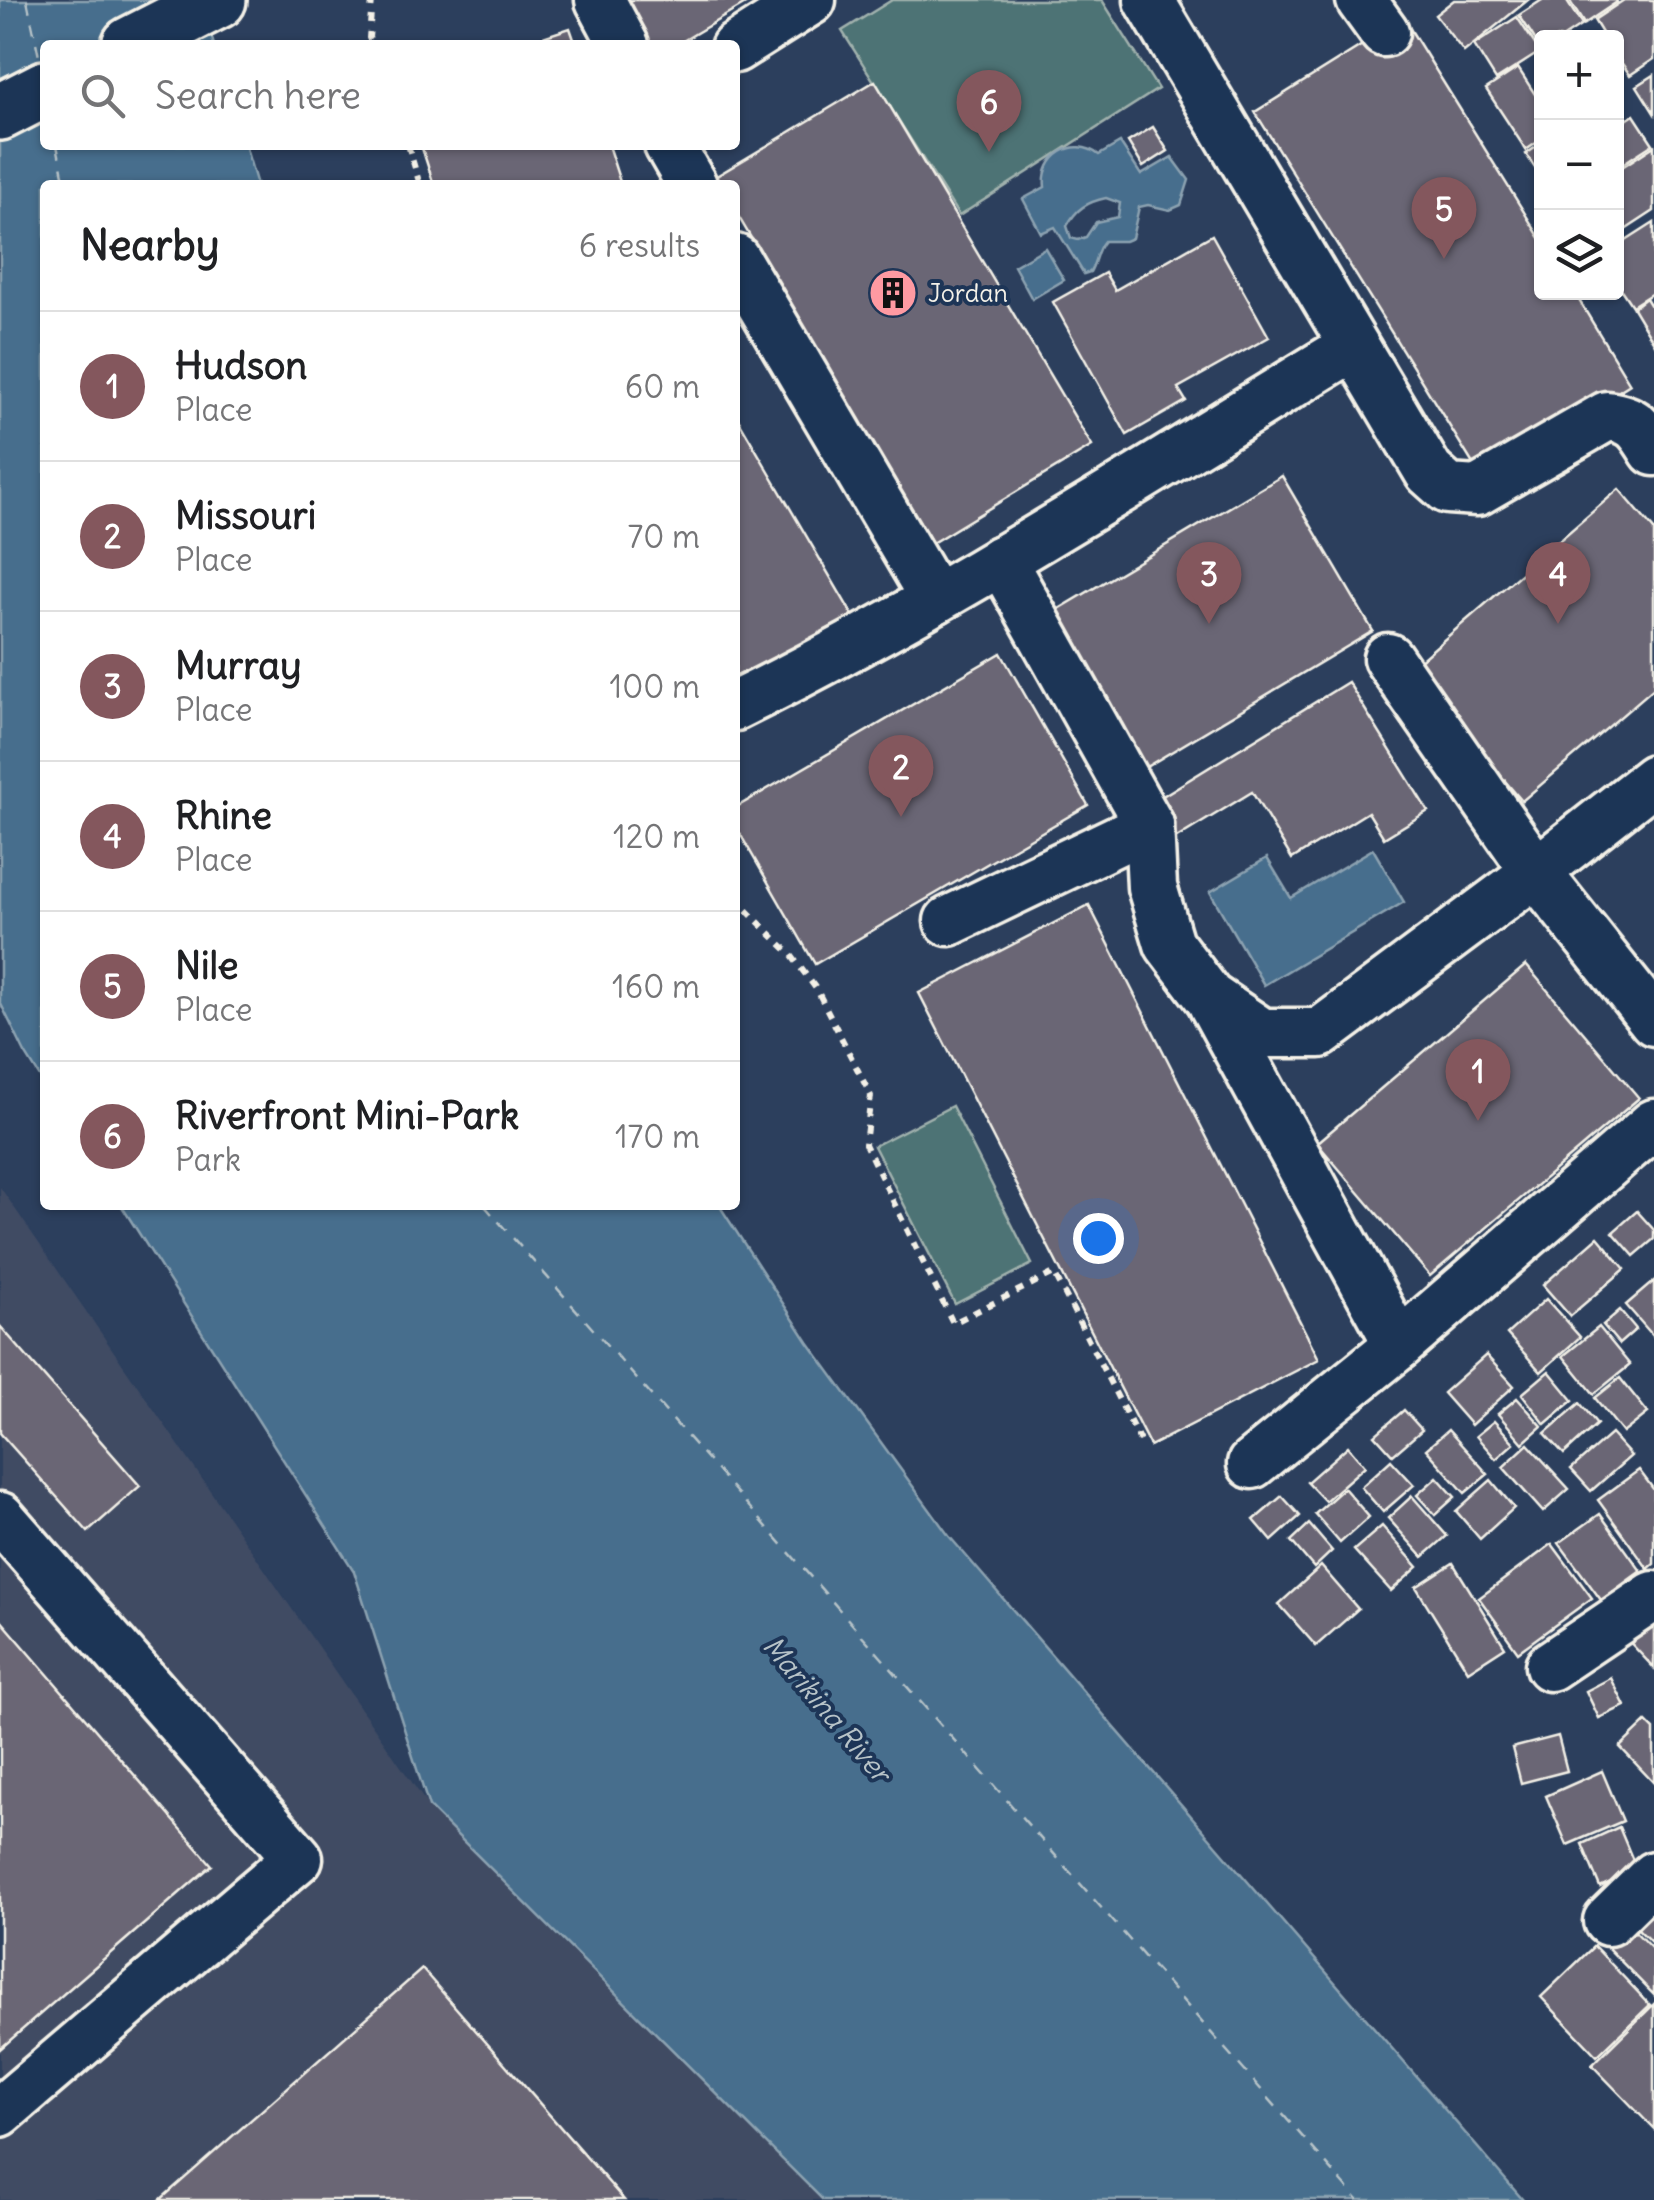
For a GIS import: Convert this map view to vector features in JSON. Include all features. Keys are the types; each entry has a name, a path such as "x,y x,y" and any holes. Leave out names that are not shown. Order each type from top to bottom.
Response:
{"main road":[{"path":"140,40 218,0"},
{"path":"0,112 40,91"}],"street":[{"path":"600,0 621,40"},
{"path":"740,45 811,0"},
{"path":"1172,10 1352,347 1429,472 1448,489 1477,491 1607,416 1627,418 1642,431 1654,451"},
{"path":"671,150 689,180"},
{"path":"740,267 935,598"},
{"path":"740,704 826,661 1001,560 1352,347"},
{"path":"1001,560 1149,825 1152,887 1169,944 1209,997 1399,1345"},
{"path":"1388,658 1536,872 1654,1022"},
{"path":"1209,997 1262,1033 1320,1033 1654,779"},
{"path":"950,922 1149,825"},
{"path":"1252,1464 1399,1345 1654,1124"},
{"path":"0,1517 298,1858 0,2112"},
{"path":"1550,1666 1654,1596"},
{"path":"1608,1921 1654,1876"}],"path":[{"path":"370,40 372,0"},
{"path":"410,150 418,180"},
{"path":"740,904 789,952 817,990 870,1096 865,1144 953,1322 1054,1272 1140,1441"}],"shaded area":[{"path":"0,1187 429,1807 823,2200 0,2200"}],"green space":[{"path":"892,0 1102,0 1158,89 959,216 842,31"},
{"path":"952,1106 1032,1264 955,1304 874,1146"}],"water":[{"path":"0,0 200,0 212,40 40,40 40,150 246,150 256,180 40,180 40,1077 0,1002"},
{"path":"1120,143 1141,175 1172,157 1189,180 1181,205 1170,210 1139,207 1132,238 1104,241 1090,272 1084,274 1055,227 1041,233 1023,199 1045,187 1048,166 1061,152 1079,147 1099,155","holes":["1106,198 1120,203 1118,217 1096,222 1086,237 1071,238 1067,226 1083,207"]},
{"path":"1045,248 1064,280 1032,299 1014,266"},
{"path":"1373,849 1404,902 1264,985 1210,892 1267,858 1291,898"},
{"name":"Marikina River","path":"124,1210 722,1210 808,1342 949,1536 1523,2200 823,2200 429,1807 354,1571"}],"building":[{"path":"612,0 752,0 684,40 636,40"},
{"path":"1454,0 1528,0 1464,52 1435,15"},
{"path":"1542,0 1566,0 1582,25 1574,30 1534,30 1534,38 1519,15"},
{"path":"1569,0 1616,0 1617,2 1584,24"},
{"path":"1624,0 1654,0 1654,59 1630,75 1624,66 1624,30 1600,30 1594,20"},
{"path":"1517,17 1534,43 1534,56 1496,80 1474,45"},
{"path":"1404,19 1534,228 1534,300 1579,300 1630,384 1481,477 1255,112"},
{"path":"570,28 574,40 534,40"},
{"path":"1518,68 1534,93 1534,144 1526,150 1486,89"},
{"path":"1654,75 1654,113 1637,86"},
{"name":"Jordan","path":"875,81 1092,446 932,543 740,219 740,180 715,177"},
{"path":"1634,115 1653,144 1624,163 1624,122"},
{"path":"1153,127 1168,151 1143,167 1128,142"},
{"path":"1654,146 1654,211 1624,231 1624,210 1624,166"},
{"path":"1534,148 1534,166 1526,154"},
{"path":"423,150 610,150 619,180 432,180"},
{"path":"1654,223 1654,292 1632,306 1624,294 1624,242"},
{"path":"1212,235 1269,337 1178,388 1186,401 1127,435 1053,302 1105,273 1115,290"},
{"path":"1646,298 1654,311 1654,343 1633,308"},
{"path":"740,423 859,626 740,697"},
{"path":"1282,476 1373,631 1136,773 1044,618"},
{"path":"1619,489 1654,530 1654,688 1522,801 1410,669"},
{"path":"1001,653 1088,805 815,964 740,834 740,805"},
{"path":"1348,682 1428,811 1384,838 1368,812 1292,859 1252,792 1170,842 1148,805"},
{"path":"1089,905 1319,1359 1150,1446 919,993"},
{"path":"1526,965 1639,1098 1430,1276 1317,1143"},
{"path":"1637,1211 1654,1230 1654,1239 1634,1256 1613,1232"},
{"path":"1598,1237 1625,1269 1570,1316 1543,1285"},
{"path":"1654,1281 1654,1337 1626,1305"},
{"path":"1546,1299 1580,1337 1541,1372 1507,1334"},
{"path":"1620,1310 1636,1329 1619,1344 1603,1325"},
{"path":"0,1326 140,1486 88,1532 0,1433"},
{"path":"1599,1327 1630,1365 1594,1394 1563,1356"},
{"path":"1486,1355 1514,1386 1471,1425 1443,1393"},
{"path":"1549,1371 1573,1400 1545,1424 1522,1394"},
{"path":"1620,1378 1648,1413 1623,1433 1595,1398"},
{"path":"1517,1398 1542,1426 1523,1443 1498,1414"},
{"path":"1580,1403 1597,1424 1564,1454 1545,1433"},
{"path":"1404,1410 1422,1430 1393,1455 1375,1435"},
{"path":"1494,1421 1514,1443 1496,1459 1476,1436"},
{"path":"1448,1430 1488,1474 1465,1493 1426,1449"},
{"path":"1611,1434 1631,1456 1591,1491 1571,1469"},
{"path":"1528,1444 1569,1489 1543,1512 1503,1467"},
{"path":"1348,1446 1365,1466 1325,1501 1307,1482"},
{"path":"1391,1460 1414,1485 1383,1512 1361,1487"},
{"path":"1639,1470 1654,1490 1654,1564 1648,1569 1598,1500"},
{"path":"1437,1477 1455,1497 1435,1515 1417,1495"},
{"path":"1491,1480 1514,1508 1480,1539 1456,1511"},
{"path":"1344,1488 1369,1517 1340,1543 1315,1514"},
{"path":"1282,1496 1300,1516 1272,1541 1254,1520"},
{"path":"1412,1496 1447,1536 1423,1557 1388,1518"},
{"path":"1600,1514 1641,1571 1601,1600 1559,1543"},
{"path":"1309,1524 1332,1551 1314,1568 1291,1541"},
{"path":"1382,1526 1418,1567 1391,1591 1354,1550"},
{"path":"1552,1544 1592,1598 1518,1652 1479,1598"},
{"path":"1453,1563 1505,1647 1468,1671 1416,1587"},
{"path":"1321,1566 1358,1609 1316,1646 1279,1604"},
{"path":"1654,1611 1654,1668 1626,1638"},
{"path":"0,1619 212,1865 0,2049"},
{"path":"1611,1678 1625,1706 1599,1718 1586,1691"},
{"path":"1646,1722 1654,1730 1654,1783 1620,1747"},
{"path":"1558,1736 1567,1771 1521,1783 1512,1748"},
{"path":"1602,1771 1623,1821 1567,1845 1546,1796"},
{"path":"1619,1827 1637,1870 1600,1887 1582,1844"},
{"path":"1654,1892 1654,1945 1627,1918"},
{"path":"1623,1919 1654,1951 1654,1995 1601,1941"},
{"path":"1594,1946 1650,2005 1597,2056 1541,1997"},
{"path":"422,1969 624,2200 160,2200"},
{"path":"1654,2004 1654,2129 1592,2065"}],"ferry route":[{"path":"27,0 40,61"},
{"path":"58,150 64,180"},
{"path":"488,1210 1358,2200"}],"place":[{"name":"Riverfront Mini-Park","path":"989,152"},
{"name":"Nile","path":"1444,259"},
{"name":"Jordan","path":"893,293"},
{"name":"Murray","path":"1209,624"},
{"name":"Rhine","path":"1558,624"},
{"name":"Missouri","path":"901,817"},
{"name":"Hudson","path":"1478,1121"}]}
